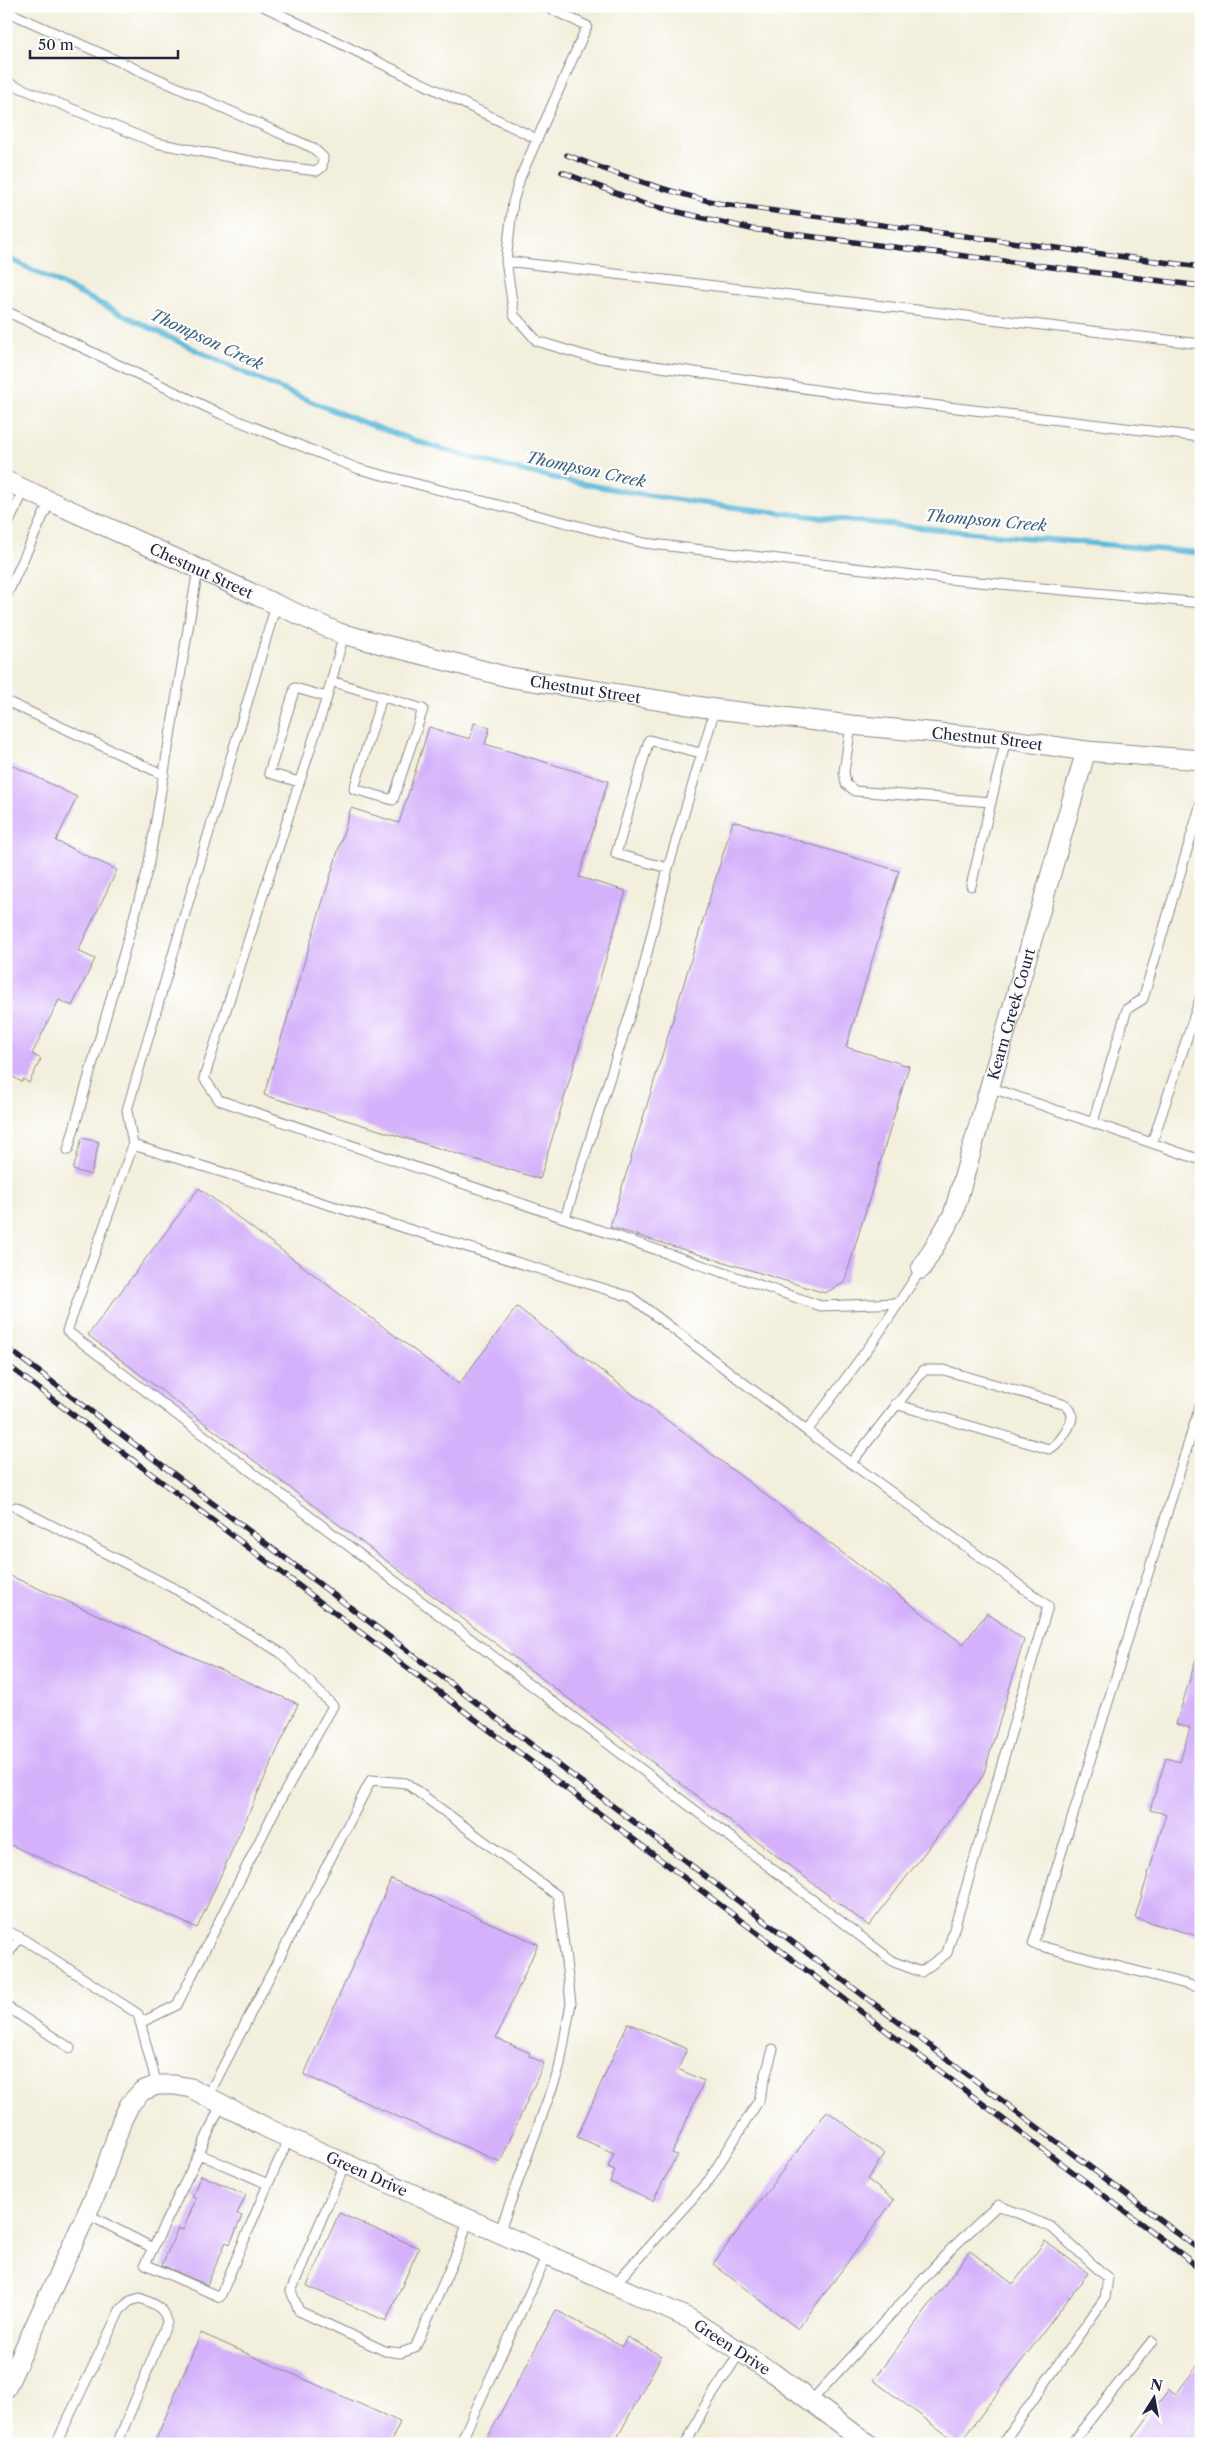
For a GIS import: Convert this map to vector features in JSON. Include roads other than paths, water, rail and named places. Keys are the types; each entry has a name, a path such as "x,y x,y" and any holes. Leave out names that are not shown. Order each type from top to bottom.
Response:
{"street":[{"name":"Chestnut Street","path":"6,480 276,605 344,634 508,677 715,709 851,725 1006,738 1086,751 1201,760"},
{"name":"Kearn Creek Court","path":"921,1269 953,1215 1086,751"},
{"name":"Green Drive","path":"157,2085 175,2085 191,2088 345,2164 690,2319 741,2351 811,2401 860,2441"},
{"path":"6,2388 107,2168 122,2120 130,2104 142,2092 157,2085"}],"lane":[{"path":"263,6 537,139"},
{"path":"544,6 587,26 520,178 514,202 506,261 514,315 537,341 586,356 864,397 1201,437"},
{"path":"6,11 313,148 320,152 323,162 317,171 277,166 156,144 6,82"},
{"path":"506,261 1201,344"},
{"path":"6,311 221,414 359,469 644,543 947,579 1201,603"},
{"path":"6,528 25,489"},
{"path":"6,597 50,501"},
{"path":"68,1150 148,868 198,568"},
{"path":"133,1146 631,1297 808,1431 1048,1606 947,1954 920,1972 894,1962 67,1331 133,1146 127,1110 276,605"},
{"path":"344,634 327,697 204,1078 219,1100 821,1306 899,1302"},
{"path":"331,681 423,709 393,800 354,790 382,697"},
{"path":"300,782 269,773 295,688 327,697"},
{"path":"6,701 164,775"},
{"path":"565,1218 639,986 668,868 715,709"},
{"path":"851,725 844,772 846,784 855,791 992,802"},
{"path":"971,886 1006,738"},
{"path":"668,868 616,854 649,740 701,753"},
{"path":"1092,1122 1127,1008 1143,999 1201,803"},
{"path":"1152,1143 1201,996"},
{"path":"989,1087 1198,1160"},
{"path":"808,1431 921,1269"},
{"path":"851,1462 895,1404 924,1370 944,1370 1066,1405 1071,1411 1072,1418 1056,1446 1049,1449 895,1404"},
{"path":"1201,1403 1033,1944 1201,1988"},
{"path":"16,1506 177,1590 281,1653 333,1706 278,1804 177,2005 140,2024"},
{"path":"289,2138 220,2297 145,2264 199,2154 215,2100 371,1780 406,1783 558,1896 571,2003 559,2069 499,2233"},
{"path":"6,1931 20,1937 138,2014 157,2085"},
{"path":"6,1957 20,1937"},
{"path":"6,2006 70,2048"},
{"path":"614,2285 709,2180 759,2100 773,2049"},
{"path":"199,2154 268,2184"},
{"path":"345,2164 291,2291 300,2311 385,2351 400,2353 415,2348 461,2243 468,2219"},
{"path":"811,2401 951,2249 998,2205 1052,2227 1108,2278 1105,2298 1002,2444"},
{"path":"87,2214 153,2248"},
{"path":"460,2444 547,2255"},
{"path":"56,2444 120,2310 130,2301 140,2298 161,2308 166,2315 167,2323 117,2444"},
{"path":"1071,2444 1152,2341"},
{"path":"686,2444 705,2406 741,2351"}],"waterway":[{"name":"Thompson Creek","path":"6,257 172,339 285,390 399,435 501,466 588,485 720,505 907,526 1201,553"}],"railway":[{"path":"567,155 643,182 722,204 1201,267"},
{"path":"562,172 644,204 751,229 1201,286"},
{"path":"6,1347 1201,2251"},
{"path":"6,1364 1201,2269"}]}
